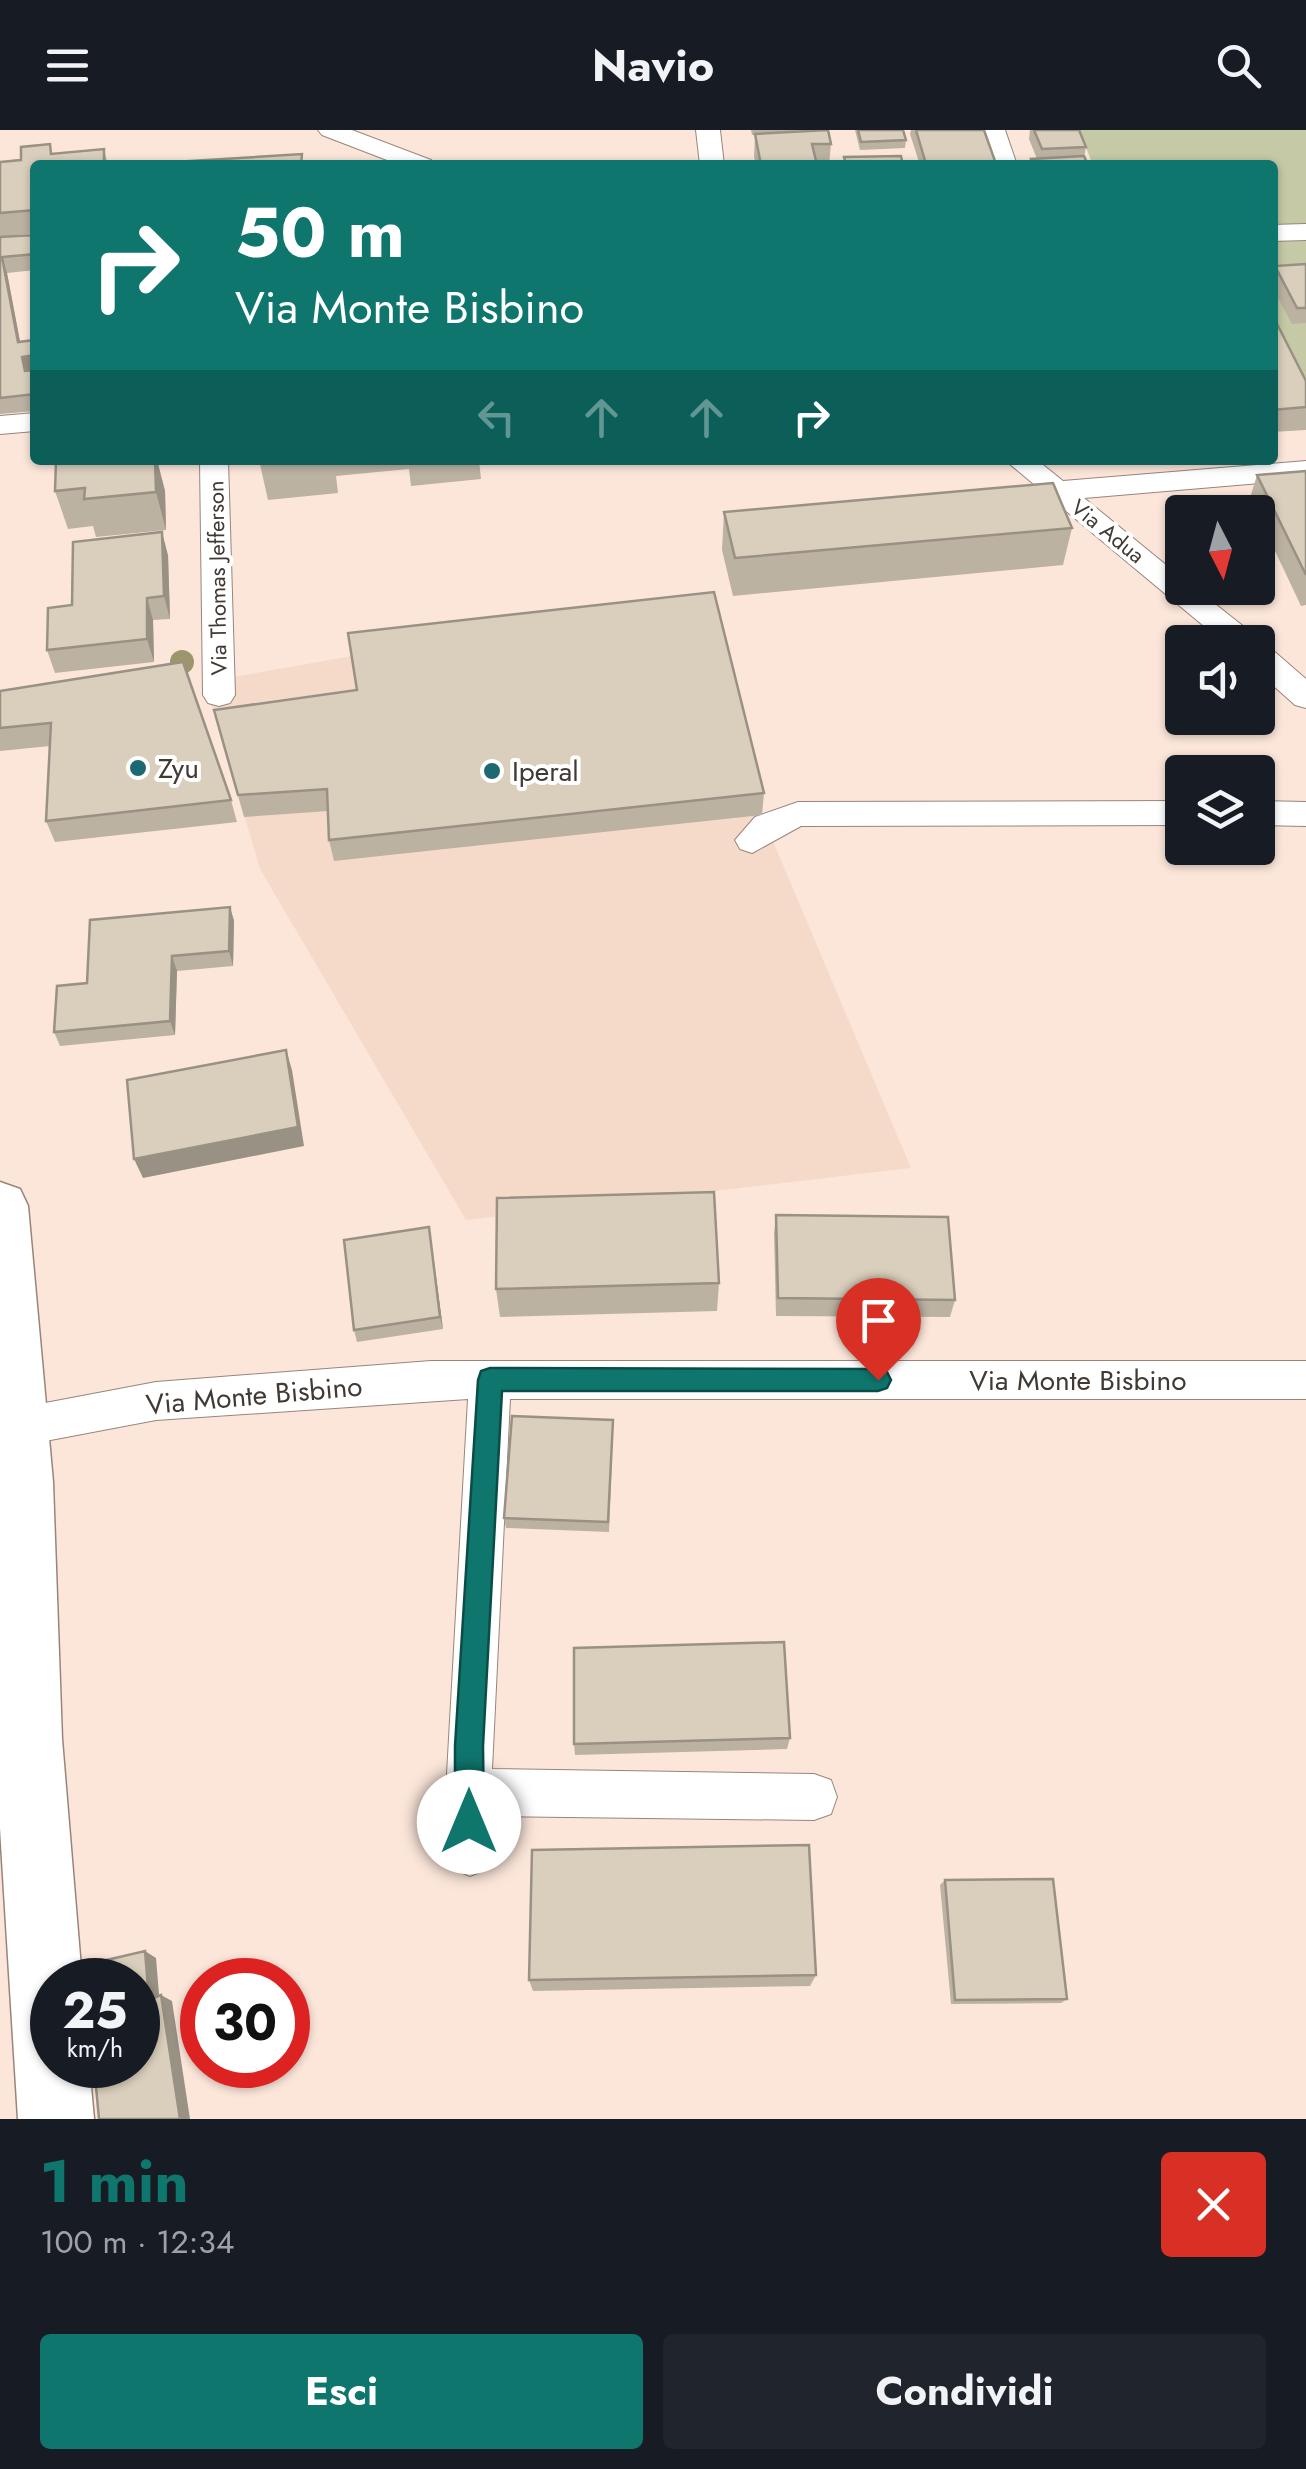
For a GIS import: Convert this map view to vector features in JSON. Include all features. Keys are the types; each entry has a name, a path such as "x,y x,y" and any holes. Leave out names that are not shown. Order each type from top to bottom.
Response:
{"main road":[{"path":"0,1206 9,1406 29,1669 28,1739 56,2119"},
{"path":"0,1533 12,1664 28,1739"}],"street":[{"path":"330,130 409,160"},
{"path":"708,130 711,160"},
{"path":"993,130 1003,160"},
{"path":"1278,233 1306,232"},
{"path":"0,425 30,422"},
{"name":"Via Thomas Jefferson","path":"214,465 219,695"},
{"name":"Via Adua","path":"1026,465 1222,625"},
{"path":"1059,490 1306,470"},
{"path":"1275,670 1306,698"},
{"path":"752,840 768,826 798,814 1165,813"},
{"path":"1275,814 1306,814"},
{"name":"Via Monte Bisbino","path":"9,1406 156,1402 431,1380 1306,1380"},
{"path":"470,1852 469,1792 490,1380"},
{"path":"469,1792 814,1797"}],"shaded area":[{"path":"352,656 762,815 911,1168 466,1220 260,869 205,682"}],"green space":[{"path":"1079,130 1306,130 1306,410 1278,356 1278,160 1091,160"}],"building":[{"path":"828,130 831,144 812,144 816,160 760,160 755,134"},
{"path":"858,130 903,130 906,140 861,142"},
{"path":"916,130 984,130 995,160 925,160"},
{"path":"1034,130 1079,130 1086,147 1042,149"},
{"path":"50,144 51,154 104,149 104,160 30,160 30,210 0,213 0,162 21,160 21,147"},
{"path":"302,154 301,160 207,160"},
{"path":"901,156 902,160 845,160 844,157"},
{"path":"1084,156 1086,160 1031,160"},
{"path":"30,235 30,254 2,257 18,342 30,341 30,356 22,357 25,371 30,370 30,395 0,398 0,237"},
{"path":"1306,264 1306,308 1297,308 1278,266"},
{"path":"1278,326 1306,381 1306,407 1278,409"},
{"path":"56,465 155,465 156,492 84,499 85,488 55,491"},
{"path":"1306,471 1306,575 1275,512 1275,495 1267,495 1257,475"},
{"path":"1053,483 1072,528 735,558 724,512"},
{"path":"162,532 164,596 147,598 147,639 47,650 48,608 72,605 73,542"},
{"name":"Iperal","path":"714,592 764,793 329,840 327,789 238,795 214,710 357,690 348,633"},
{"name":"Zyu","path":"183,662 231,800 46,821 51,723 0,728 0,691"},
{"path":"230,907 229,951 172,956 170,1021 54,1032 57,986 87,983 90,920"},
{"path":"286,1050 298,1127 134,1159 127,1080"},
{"path":"714,1192 719,1283 496,1289 497,1198"},
{"path":"776,1215 948,1217 955,1300 778,1298"},
{"path":"429,1227 440,1317 354,1330 344,1240"},
{"path":"512,1416 613,1420 608,1522 504,1518"},
{"path":"784,1642 790,1738 574,1744 574,1648"},
{"path":"809,1845 816,1975 529,1980 532,1850"},
{"path":"1053,1879 1067,1999 955,2000 945,1880"},
{"path":"145,1951 146,1958 115,1958"},
{"path":"161,1995 180,2119 99,2119 96,2088 160,2088"}],"place":[{"name":"Zyu","path":"138,768"},
{"name":"Iperal","path":"492,771"}],"route":[{"path":"469,1822 469,1746 490,1380 878,1380"}]}
